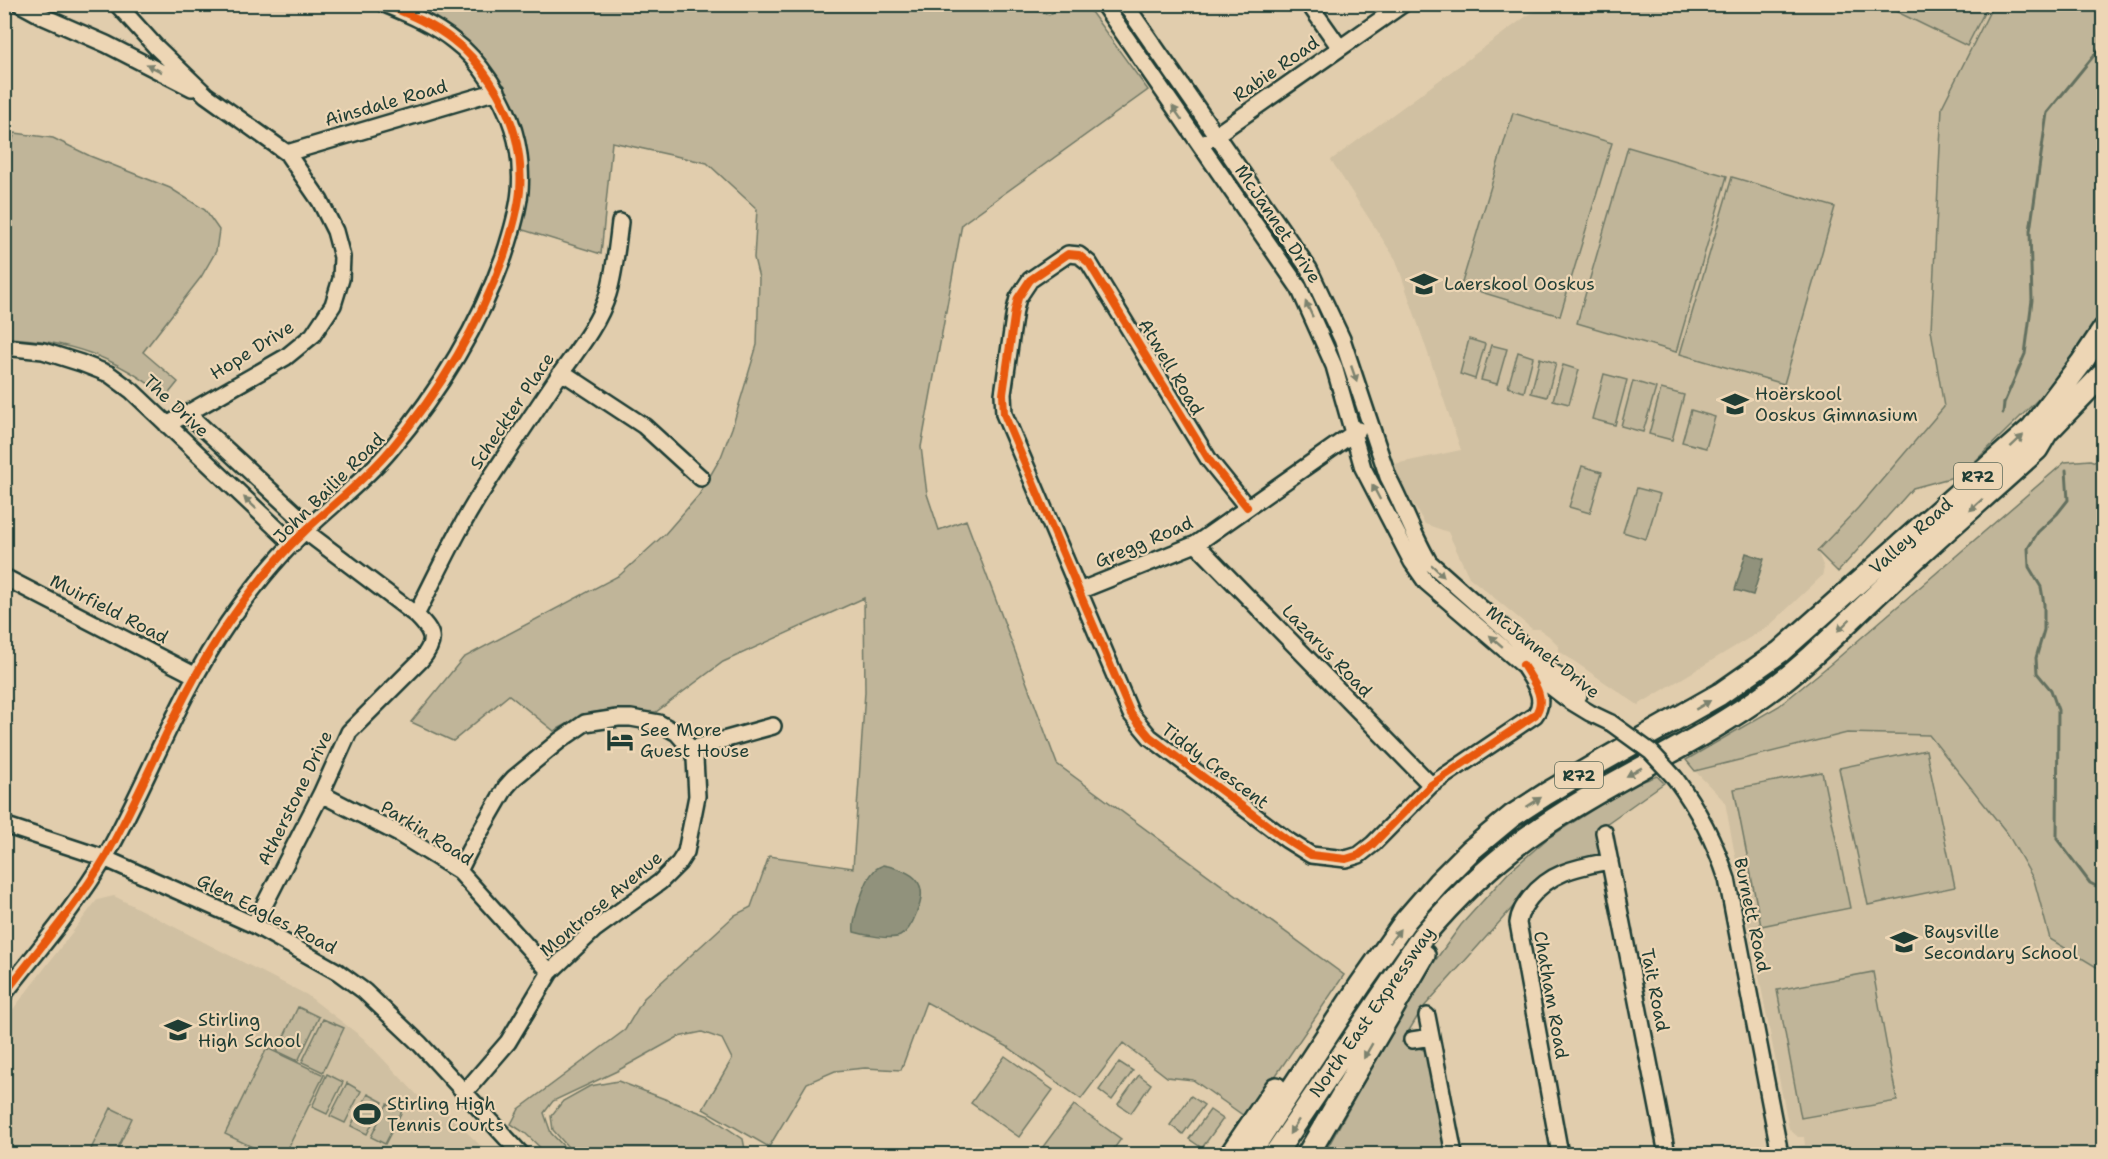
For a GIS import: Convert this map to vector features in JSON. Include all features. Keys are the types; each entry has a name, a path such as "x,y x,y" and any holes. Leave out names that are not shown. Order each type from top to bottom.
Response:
{"highway":[{"name":"Valley Road","path":"1832,606 2031,428 2082,362 2103,329"},
{"name":"Valley Road","path":"1887,585 2037,449 2048,432 2103,373"},
{"path":"2037,449 2055,438 2103,394"},
{"name":"North East Expressway","path":"1275,1155 1411,951 1443,912 1463,893 1501,858 1543,826 1708,731 1769,692 1809,659 1887,585"},
{"name":"North East Expressway","path":"1249,1155 1361,984 1406,920 1471,850 1512,816 1602,761 1720,694 1780,651 1832,606"},
{"path":"1308,1155 1421,960 1463,893"},
{"path":"1231,1155 1341,997 1361,984"}],"street":[{"name":"Hope Drive","path":"21,4 206,95"},
{"name":"Hope Drive","path":"117,4 148,39 206,95 287,153 320,201 335,231 342,257 341,279 333,305 313,335 286,357 167,425"},
{"name":"John Bailie Road","path":"4,994 77,900 104,858 213,645 253,587 307,529 374,469 413,422 454,362 491,288 512,229 520,191 518,144 512,123 497,90 470,54 453,39 384,4"},
{"name":"McJannet Drive","path":"1103,4 1299,288 1334,366 1363,468 1412,546 1436,570 1611,723"},
{"name":"McJannet Drive","path":"1125,4 1309,269 1342,339 1388,477 1400,498 1412,546 1426,582 1523,665 1579,707 1611,723"},
{"path":"1309,4 1340,48"},
{"name":"Rabie Road","path":"1201,146 1403,4"},
{"name":"Ainsdale Road","path":"287,153 497,90"},
{"name":"Scheckter Place","path":"416,615 486,484 591,330 608,295 620,222"},
{"name":"Atwell Road","path":"1063,256 1079,255 1089,262 1209,460 1247,507"},
{"name":"Tiddy Crescent","path":"1063,256 1030,280 1018,298 1002,405 1131,714 1150,737 1287,840 1311,855 1346,859 1359,855 1373,843 1431,784 1540,709 1539,692 1523,665"},
{"name":"The Drive","path":"4,347 43,351 109,374 132,391 293,544"},
{"path":"562,372 644,426 701,478"},
{"name":"The Drive","path":"187,413 307,529 416,615"},
{"name":"Gregg Road","path":"1079,591 1196,544 1370,421"},
{"name":"Lazarus Road","path":"1196,544 1431,784"},
{"name":"Muirfield Road","path":"4,577 196,676"},
{"name":"Atherstone Drive","path":"254,925 355,724 429,651 431,641 429,628 416,615"},
{"path":"1536,657 1536,666 1551,686"},
{"path":"459,871 506,787 550,748 585,723 607,718 631,717 659,723 677,733 692,749 773,726"},
{"name":"Burnett Road","path":"1611,723 1651,752 1675,778 1704,824 1719,856 1727,879 1780,1155"},
{"name":"Montrose Avenue","path":"464,1093 508,1042 550,972 594,930 660,882 679,863 686,852 697,796 695,759 692,749"},
{"name":"Parkin Road","path":"321,794 399,834 459,871 550,972"},
{"name":"Glen Eagles Road","path":"4,825 104,858 254,925 338,972 364,991 420,1044 521,1155"},
{"name":"Tait Road","path":"1604,832 1667,1155"},
{"name":"Chatham Road","path":"1560,1155 1518,923 1519,917 1532,895 1557,874 1610,861"},
{"path":"1427,1016 1454,1155"},
{"path":"1412,1040 1431,1037"}],"shaded area":[{"path":"1017,4 1049,15 1064,5 1086,5 1148,90 962,224 921,447 927,494 939,530 966,520 1057,764 1344,975 1247,1118 1193,1080 1167,1077 1123,1043 1081,1099 1008,1047 926,1002 901,1070 865,1068 835,1071 807,1083 769,1147 703,1109 732,1059 722,1039 702,1032 678,1037 617,1071 553,1101 544,1113 551,1133 571,1154 547,1154 525,1133 511,1124 519,1109 625,1030 644,998 735,915 751,907 769,856 853,868 865,692 864,598 723,662 656,712 613,709 586,714 554,731 509,695 453,741 411,722 463,658 620,575 665,534 699,495 721,457 757,345 759,278 754,258 757,209 707,163 612,142 601,254 520,229 529,164 506,90 489,66 463,38 400,5"},
{"name":"Hoërskool Ooskus Gimnasium","path":"1551,5 1993,5 1942,108 1931,330 1945,407 1858,508 1817,550 1824,568 1822,576 1769,626 1638,705 1559,651 1558,645 1549,636 1539,629 1532,629 1469,577 1448,532 1425,524 1390,465 1461,450 1396,260 1331,160 1528,15"},
{"path":"1883,5 1988,5 1967,46"},
{"path":"1993,5 2103,5 2103,311 2071,367 1961,475 1913,488 1838,572 1817,551 1858,508 1944,407 1931,330 1942,107"},
{"path":"1513,113 1612,143 1560,316 1461,286"},
{"path":"15,133 53,138 90,156 170,188 205,210 219,230 216,251 201,277 143,352 178,382 166,397 129,371 90,353 49,342 5,338 4,164"},
{"path":"1628,147 1727,176 1676,352 1577,323"},
{"path":"1732,177 1835,207 1784,384 1680,354"},
{"path":"1469,339 1485,344 1475,379 1460,374"},
{"path":"1491,345 1507,349 1497,384 1481,380"},
{"path":"1518,352 1533,357 1524,392 1508,387"},
{"path":"1540,358 1556,363 1547,397 1531,393"},
{"path":"1563,365 1579,370 1569,404 1553,400"},
{"path":"1604,374 1627,380 1615,425 1592,419"},
{"path":"1633,381 1656,388 1643,432 1621,426"},
{"path":"1661,389 1684,395 1672,440 1649,434"},
{"path":"1691,410 1715,417 1706,448 1682,442"},
{"path":"2090,460 2104,465 2103,971 2050,939 2034,880 2007,833 1929,735 1847,733 1695,771 1686,760 1779,706 2065,462"},
{"path":"1582,466 1602,472 1590,513 1569,507"},
{"path":"1637,488 1660,494 1646,539 1623,532"},
{"path":"1746,553 1764,559 1753,595 1735,590"},
{"name":"Baysville Secondary School","path":"1847,733 1929,735 2007,833 2034,880 2050,939 2103,971 2103,1154 1792,1154 1799,1146 1805,1145 1804,1137 1798,1137 1789,1129 1756,961 1760,957 1757,947 1752,945 1725,802 1695,771"},
{"path":"1926,750 1955,887 1868,905 1839,768"},
{"path":"1822,772 1850,908 1761,926 1734,789"},
{"path":"1657,776 1664,783 1596,831 1601,849 1597,856 1528,890 1422,1009 1402,1042 1424,1050 1428,1054 1447,1154 1324,1154 1403,1011 1461,925 1509,872 1548,838 1630,786"},
{"path":"883,865 911,875 920,886 920,903 910,927 896,937 877,937 854,932 855,918 863,891 870,876"},
{"name":"Stirling High School","path":"114,896 307,995 363,1038 420,1098 438,1104 489,1154 5,1154 4,1021 97,900"},
{"path":"1873,972 1897,1101 1801,1118 1777,990"},
{"path":"298,1007 319,1017 298,1061 277,1051"},
{"path":"323,1019 344,1028 323,1072 302,1062"},
{"path":"267,1048 324,1075 285,1154 267,1154 225,1134"},
{"path":"1005,1056 1053,1090 1019,1137 971,1103"},
{"path":"1119,1062 1133,1071 1112,1100 1099,1090"},
{"path":"327,1074 343,1082 327,1114 312,1107"},
{"path":"1139,1075 1151,1084 1131,1113 1118,1104"},
{"path":"618,1081 709,1116 743,1139 746,1154 574,1154 553,1130 551,1116 563,1101 590,1086"},
{"path":"347,1083 361,1091 345,1123 330,1116"},
{"name":"Stirling High Tennis Courts","path":"368,1094 383,1102 367,1134 351,1126"},
{"path":"1191,1096 1204,1105 1183,1134 1170,1125"},
{"path":"387,1104 402,1111 385,1144 371,1137"},
{"path":"1074,1105 1121,1139 1110,1154 1042,1154 1039,1152"},
{"path":"111,1108 132,1118 115,1154 103,1154 91,1149"},
{"path":"1210,1110 1223,1119 1202,1148 1189,1139"}],"waterway":[{"path":"2003,413 2004,403 2025,354 2032,300 2030,231 2047,113 2104,43"},
{"path":"2066,470 2068,500 2038,532 2028,548 2029,567 2041,587 2044,604 2044,630 2036,658 2037,673 2051,690 2058,710 2057,839 2090,883 2104,890"}],"cycle path":[{"path":"4,994 70,909 106,856 194,679 228,623 284,552 370,471 408,428 456,358 494,283 512,232 520,191 520,162 510,120 498,94 482,70 459,45 429,24 384,4"},
{"path":"1247,507 1209,460 1089,263 1079,255 1068,254 1030,280 1018,298 1015,310 1003,394 1004,414 1131,714 1150,737 1287,840 1311,855 1346,859 1359,855 1373,844 1431,785 1535,715 1539,709 1539,696 1523,665"}],"place":[{"name":"Laerskool Ooskus","path":"1424,284"},
{"name":"Hoërskool Ooskus Gimnasium","path":"1735,404"},
{"name":"See More Guest House","path":"620,740"},
{"name":"Baysville Secondary School","path":"1904,942"},
{"name":"Stirling High School","path":"178,1030"},
{"name":"Stirling High Tennis Courts","path":"367,1114"}]}
